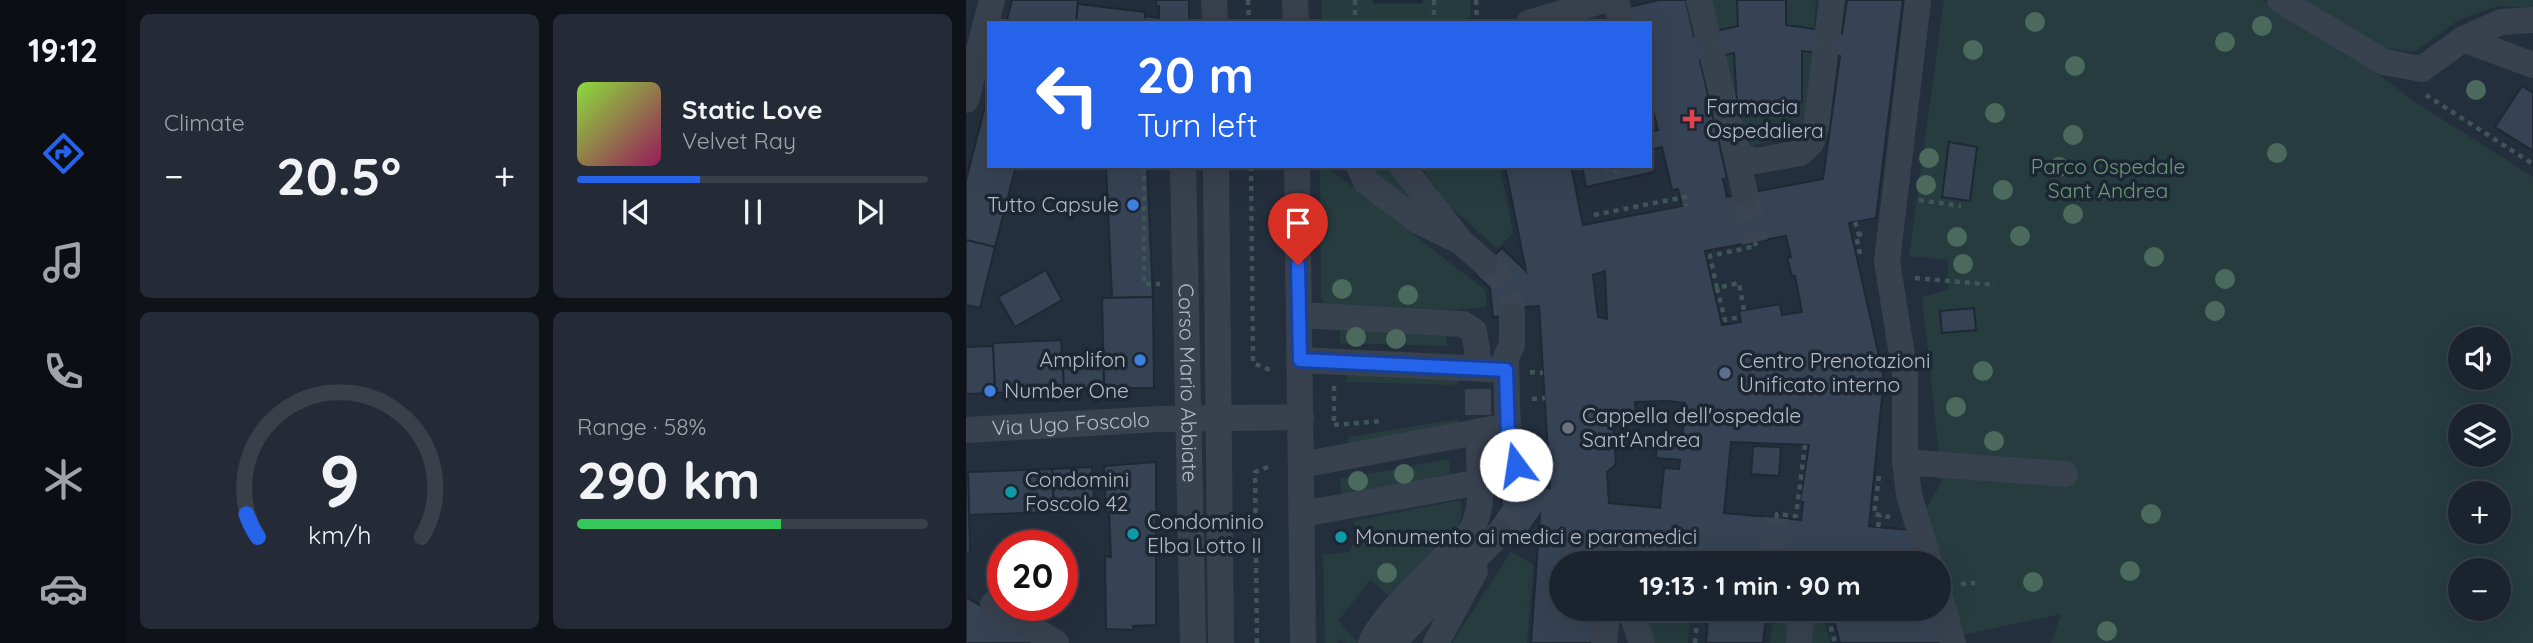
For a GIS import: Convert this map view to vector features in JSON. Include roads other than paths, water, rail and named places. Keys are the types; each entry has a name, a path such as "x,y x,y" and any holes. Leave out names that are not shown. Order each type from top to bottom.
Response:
{"street":[{"path":"966,100 992,0"},
{"path":"1214,0 1215,21"},
{"path":"1296,0 1296,21"},
{"path":"1536,21 1604,0"},
{"path":"1616,0 1621,21"},
{"path":"1699,0 1745,194"},
{"path":"1734,145 1743,157 1756,161 1800,153 1811,144 1816,128 1832,0"},
{"path":"1918,0 1887,261 1905,374 1905,462 1909,495 1926,551"},
{"path":"2280,0 2384,62 2423,69 2463,39 2501,22 2533,20"},
{"path":"2463,39 2533,65"},
{"name":"Corso Mario Abbiate","path":"1184,168 1193,643"},
{"name":"Corso Mario Abbiate","path":"1216,168 1221,643"},
{"path":"1297,168 1303,643"},
{"path":"1360,168 1366,182 1418,221 1461,242"},
{"path":"1404,168 1461,242 1485,263"},
{"path":"1299,315 1463,324 1474,331 1476,350"},
{"path":"1512,316 1512,345 1506,357 1506,370 1508,435 1516,449 1517,481"},
{"path":"1300,360 1506,370"},
{"name":"Via Ugo Foscolo","path":"966,430 1188,419 1301,417"},
{"path":"1301,465 1508,426"},
{"path":"1371,643 1374,634 1387,618 1471,531 1477,520 1479,449"},
{"path":"1905,462 2066,474"},
{"path":"1302,514 1480,482"},
{"path":"1392,643 1493,541 1436,643"},
{"path":"1020,621 1056,643"},
{"path":"1604,643 1607,621"},
{"path":"1634,621 1642,643"},
{"path":"1799,643 1800,621"},
{"path":"1947,621 1953,643"}],"tunnel":[{"path":"1745,194 1755,242"},
{"path":"1485,263 1506,286 1512,316"},
{"path":"1477,350 1479,449"},
{"path":"1499,534 1515,511 1517,481"},
{"path":"1773,551 1776,518"}],"place":[{"name":"Farmacia Ospedaliera","path":"1692,119"},
{"name":"Tutto Capsule","path":"1133,205"},
{"name":"Amplifon","path":"1140,360"},
{"name":"Centro Prenotazioni Unificato interno","path":"1725,373"},
{"name":"Number One","path":"990,391"},
{"name":"Cappella dell'ospedale Sant'Andrea","path":"1568,428"},
{"name":"Condomini Foscolo 42","path":"1011,492"},
{"name":"Condominio Elba Lotto II","path":"1133,534"},
{"name":"Monumento ai medici e paramedici","path":"1341,537"}],"park label":[{"name":"Parco Ospedale Sant Andrea","path":"2108,179"}]}
